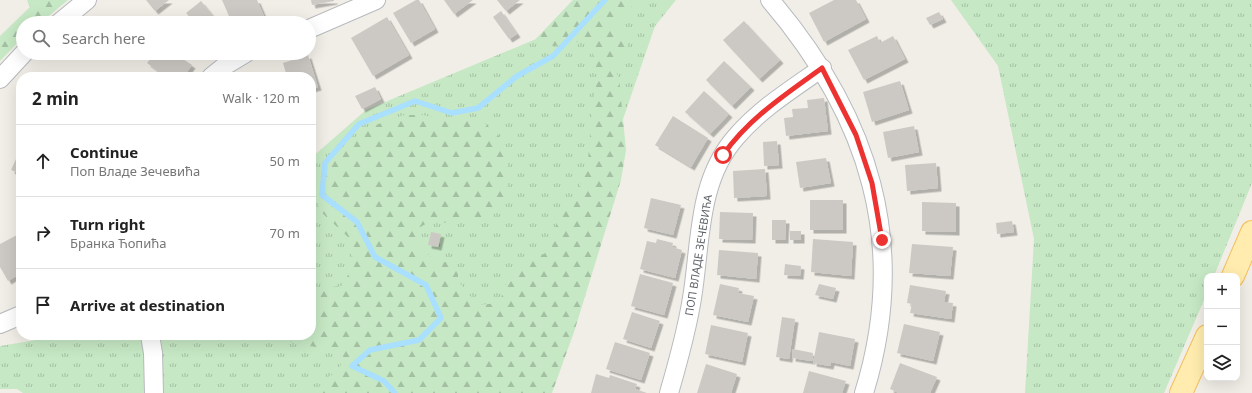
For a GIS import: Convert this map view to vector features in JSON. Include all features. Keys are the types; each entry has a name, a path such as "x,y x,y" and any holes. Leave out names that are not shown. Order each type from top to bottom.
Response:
{"main road":[{"path":"1234,273 1252,232"},
{"path":"1181,393 1204,343"}],"street":[{"path":"68,16 87,0"},
{"path":"316,26 376,0"},
{"path":"770,0 822,68 856,135 872,183 882,240 883,284 880,330 864,393"},
{"path":"0,79 18,60"},
{"path":"217,72 234,60"},
{"name":"ПОП ВЛАДЕ ЗЕЧЕВИЋА","path":"669,393 682,346 692,299 704,203 712,175 736,137 748,125 780,98 822,68"},
{"path":"0,324 16,317"},
{"path":"150,340 154,393"}],"green space":[{"path":"27,0 68,0 49,16 21,16 30,7"},
{"path":"573,0 676,0 655,26 529,393 23,393 17,389 0,389 0,346 36,340 316,340 316,154 366,110 536,39"},
{"path":"573,0 637,0 614,27 627,39 627,56 613,66 619,78 626,150 621,180 574,332 552,393 315,393 325,378 339,372 343,356 327,348 299,345 286,340 316,340 316,289 342,286 354,264 348,237 321,212 316,198 316,172 334,161 367,128 404,115 422,115 443,119 478,118 498,134 509,170 506,195 485,216 454,223 429,222 417,229 417,247 433,258 458,266 458,281 478,305 499,303 508,280 522,258 550,253 562,198 576,197 588,161 592,110 597,76 595,57 584,41 547,47 536,39"},
{"path":"951,0 1252,0 1252,183 1215,273 1204,273 1204,300 1164,393 1025,393 1034,239 998,66"},
{"path":"16,21 16,44 0,61 0,36"}],"building":[{"path":"146,0 169,0 155,11"},
{"path":"222,0 257,0 264,16 229,16"},
{"path":"311,0 334,0 334,1 312,5"},
{"path":"416,0 419,0 435,29 411,43 393,13"},
{"path":"444,0 473,0 454,14"},
{"path":"497,0 520,0 506,11"},
{"path":"834,0 856,0 866,19 824,42 809,13"},
{"path":"201,1 213,16 188,16 186,13"},
{"path":"501,11 517,34 509,39 493,17"},
{"path":"939,12 943,19 930,25 926,18"},
{"path":"387,17 409,55 373,76 351,38"},
{"path":"744,21 780,60 759,79 723,40"},
{"path":"877,36 880,43 893,36 905,59 864,80 848,50"},
{"path":"149,60 184,60 192,65 187,72 159,72 147,63"},
{"path":"292,60 310,60 313,72 286,72 283,63"},
{"path":"724,61 751,87 732,106 706,80"},
{"path":"900,81 909,110 872,122 863,92"},
{"path":"375,87 381,99 362,109 355,96"},
{"path":"704,91 729,114 710,134 685,112"},
{"path":"824,98 828,131 786,136 784,118 793,117 792,109 808,108 807,100"},
{"path":"673,116 708,138 691,167 655,145"},
{"path":"914,126 919,152 888,158 883,132"},
{"path":"777,141 779,165 764,166 763,142"},
{"path":"826,158 831,183 800,188 796,162"},
{"path":"16,159 16,172 11,170"},
{"path":"936,163 938,188 907,191 905,165"},
{"path":"765,169 767,196 734,198 733,171"},
{"path":"651,198 681,205 673,235 644,228"},
{"path":"810,200 843,200 843,230 810,230"},
{"path":"922,202 956,203 956,232 922,231"},
{"path":"720,212 753,213 752,240 719,239"},
{"path":"772,220 786,220 785,240 772,240"},
{"path":"1012,221 1014,232 997,234 996,223"},
{"path":"790,231 801,231 801,240 790,240"},
{"path":"431,232 441,234 438,247 428,245"},
{"path":"16,236 16,276 8,281 0,267 0,244"},
{"path":"657,239 673,243 672,247 682,250 675,278 640,269 647,241 656,243"},
{"path":"813,239 853,242 851,276 811,272"},
{"path":"912,244 953,247 950,276 909,273"},
{"path":"719,250 758,253 756,279 717,275"},
{"path":"785,264 801,266 800,276 784,275"},
{"path":"640,274 673,283 664,315 631,306"},
{"path":"720,284 739,288 738,293 754,296 748,322 713,315"},
{"path":"819,284 836,288 833,299 815,295"},
{"path":"910,285 946,291 944,302 953,303 951,319 910,313 912,304 907,303"},
{"path":"632,312 660,321 651,348 623,339"},
{"path":"782,317 795,319 789,359 776,357"},
{"path":"904,324 940,332 933,361 897,353"},
{"path":"711,325 748,333 742,362 705,354"},
{"path":"819,332 855,339 850,366 831,362 830,366 813,363"},
{"path":"615,342 650,353 641,380 606,369"},
{"path":"793,349 813,353 812,361 792,358"},
{"path":"900,363 937,377 930,393 899,393 890,389"},
{"path":"706,364 737,374 731,393 697,393"},
{"path":"809,371 846,381 842,393 803,393"},
{"path":"596,374 609,378 610,375 637,384 635,389 647,393 591,393"}],"waterway":[{"path":"395,393 384,381 352,366 370,350 419,340 441,318 426,285 375,257 357,222 322,195 325,163 359,124 415,101 452,113 478,108 517,76 553,56 605,0"}],"route":[{"path":"723,155 736,137 748,125 780,98 822,68 837,94 856,135 872,183 882,240"}]}
